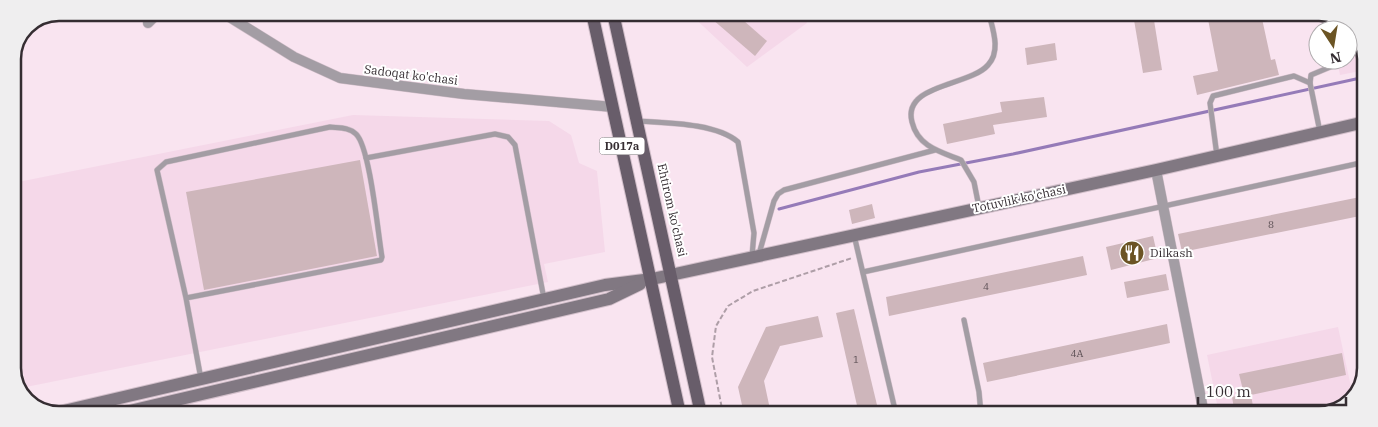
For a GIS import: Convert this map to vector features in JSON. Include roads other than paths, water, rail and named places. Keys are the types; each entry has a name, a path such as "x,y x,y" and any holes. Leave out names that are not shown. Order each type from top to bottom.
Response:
{"main road":[{"name":"D017a","path":"594,21 652,279 678,406"},
{"name":"Ehtirom ko'chasi","path":"615,21 672,274 699,406"},
{"name":"Totuvlik ko'chasi","path":"652,279 1156,170 1357,124"},
{"path":"86,406 605,285 652,279"},
{"path":"151,406 609,299 652,279"}],"street":[{"name":"Sadoqat ko'chasi","path":"236,21 294,57 340,78 464,94 613,107"},
{"path":"1156,170 1202,406"}],"lane":[{"path":"979,208 974,182 962,160 936,150 922,141 915,132 911,120 915,102 923,95 975,75 988,65 994,54 996,44 991,21"},
{"path":"1320,133 1310,85 1311,75 1323,70"},
{"path":"1218,156 1210,103 1213,96 1294,76 1310,85"},
{"path":"637,121 680,124 710,130 729,134 738,142 756,255"},
{"path":"186,298 381,260 366,158 357,134 348,129 330,127 166,162 157,170 186,298 201,380"},
{"path":"366,158 495,134 508,137 515,146 544,300"},
{"path":"756,255 774,201 778,194 784,190 936,150"},
{"path":"863,272 1357,164"},
{"path":"854,234 894,406"},
{"path":"964,320 980,406"}],"waterway":[{"path":"779,209 919,172 1013,154 1357,79"}],"place":[{"name":"Dilkash","path":"1132,253"}]}
